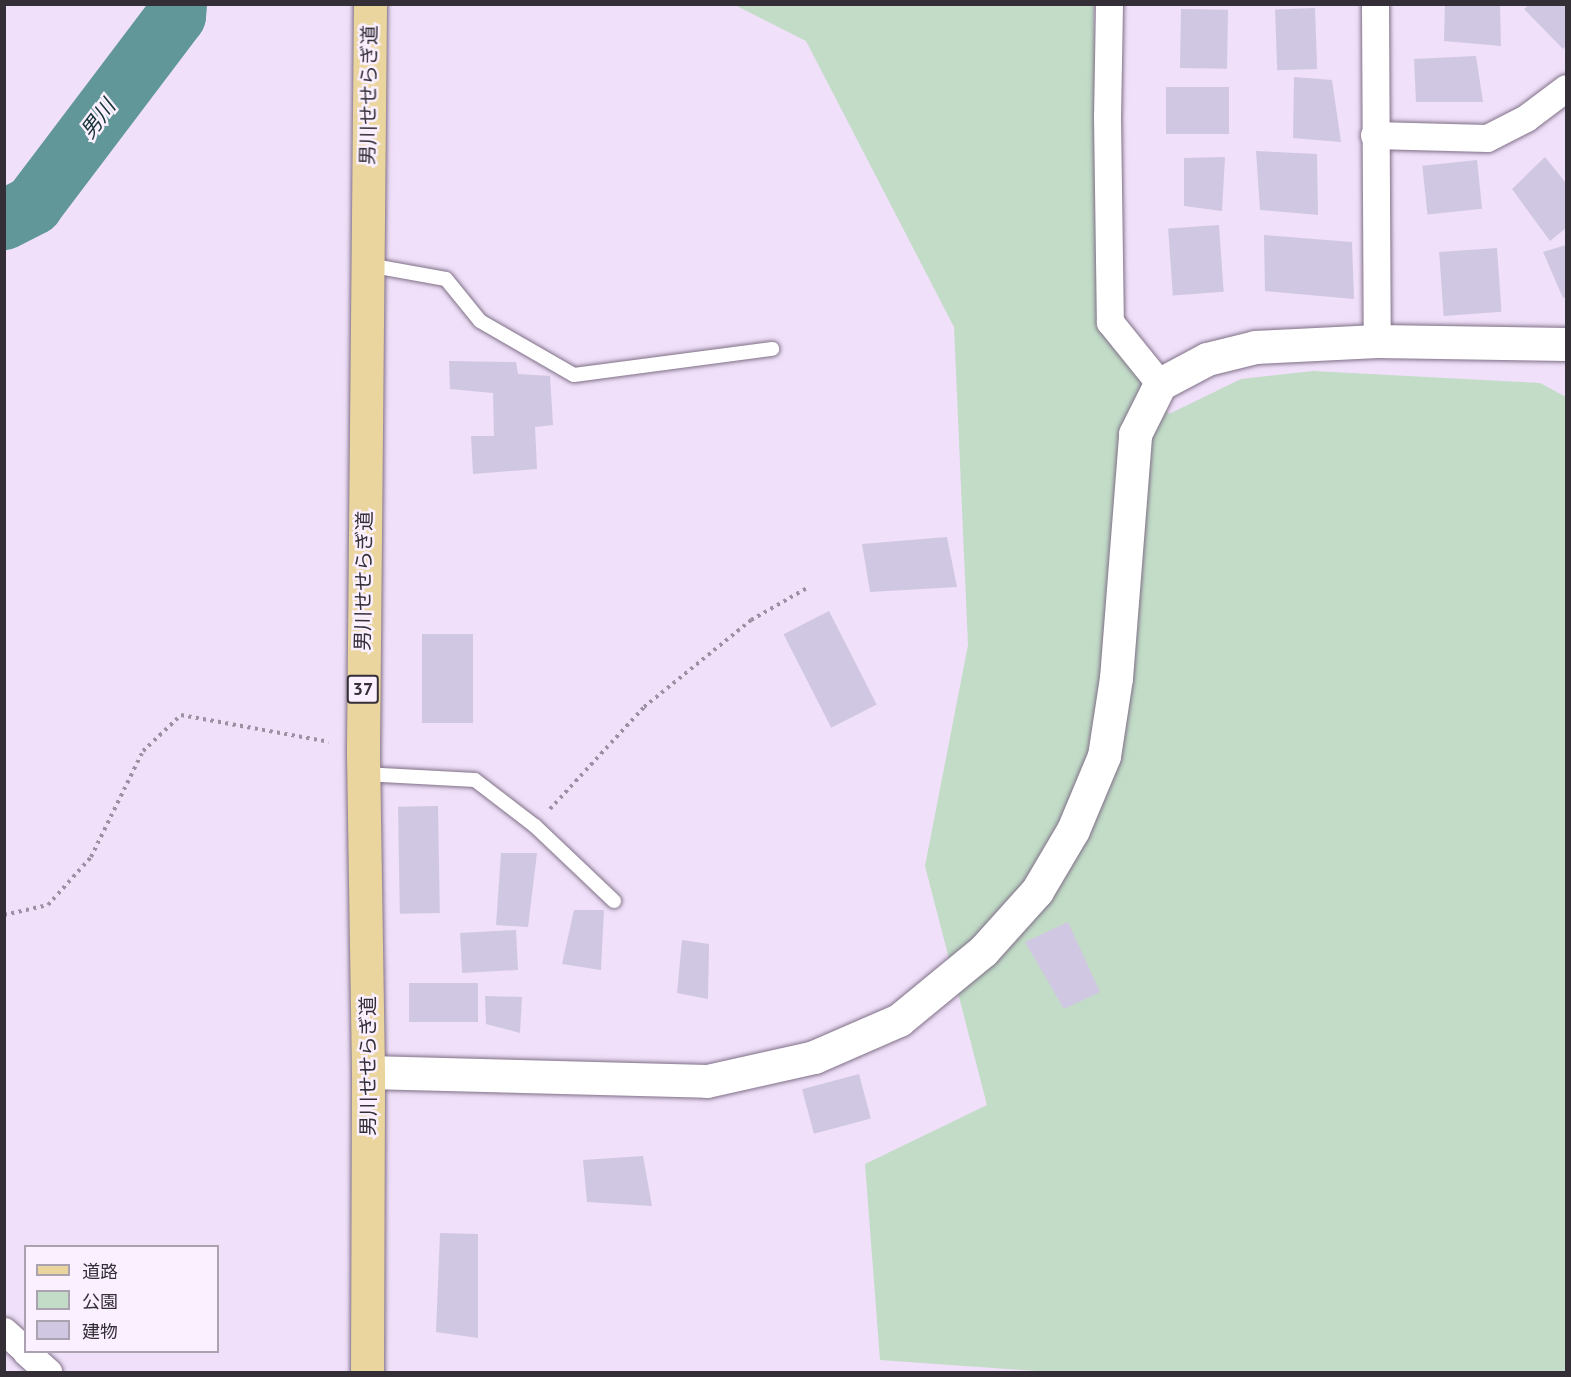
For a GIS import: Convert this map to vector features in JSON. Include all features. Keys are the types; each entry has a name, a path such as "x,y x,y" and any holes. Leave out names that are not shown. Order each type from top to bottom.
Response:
{"main road":[{"name":"男川せせらぎ道","path":"367,1372 368,1072 363,761 370,4"}],"street":[{"path":"1109,4 1107,116 1110,322 1160,384"},
{"path":"1376,4 1374,135 1377,341"},
{"path":"1374,135 1487,138 1526,118 1566,88"},
{"path":"368,1072 707,1082 814,1058 899,1020 983,951 1037,891 1073,830 1104,756 1116,678 1134,434 1160,384 1207,359 1256,347 1377,341 1566,344"},
{"path":"4,1331 24,1349"},
{"path":"28,1353 48,1372"}],"lane":[{"path":"368,265 446,279 480,321 574,375 772,349"},
{"path":"363,761 475,780 535,826 614,901"}],"path":[{"path":"535,826 644,707 751,620 807,588"},
{"path":"4,915 48,905 91,857 143,751 181,716 363,761"}],"green space":[{"path":"735,5 1094,5 1100,331 1169,414 1241,379 1313,371 1540,383 1566,397 1566,1372 1052,1372 880,1360 865,1164 987,1105 925,866 968,645 954,327 806,41"}],"building":[{"path":"1445,4 1500,4 1501,46 1444,41"},
{"path":"1530,4 1566,4 1566,46 1563,49 1524,9"},
{"path":"1315,8 1317,69 1277,70 1275,9"},
{"path":"1181,9 1228,10 1227,69 1180,68"},
{"path":"1476,56 1483,102 1416,102 1414,59"},
{"path":"1294,77 1332,80 1341,142 1293,138"},
{"path":"1166,87 1229,87 1229,134 1166,134"},
{"path":"1256,151 1317,154 1318,215 1260,210"},
{"path":"1225,157 1222,211 1184,206 1184,158"},
{"path":"1545,157 1566,183 1566,228 1550,241 1512,189"},
{"path":"1477,160 1482,209 1427,214 1422,166"},
{"path":"1219,225 1224,292 1173,295 1168,229"},
{"path":"1264,235 1352,242 1354,299 1265,291"},
{"path":"1566,245 1566,297 1563,298 1543,252"},
{"path":"1497,248 1501,312 1444,316 1439,252"},
{"path":"449,361 516,362 518,374 550,376 553,425 535,427 537,469 473,474 471,436 494,436 493,393 450,389"},
{"path":"947,537 957,587 870,592 862,544"},
{"path":"829,611 877,705 831,728 784,634"},
{"path":"422,634 473,634 473,723 422,723"},
{"path":"438,806 440,913 400,914 398,807"},
{"path":"501,853 537,853 528,927 496,925"},
{"path":"574,910 604,910 601,970 562,964"},
{"path":"1068,922 1100,992 1064,1009 1025,942"},
{"path":"516,930 518,970 462,973 460,933"},
{"path":"682,940 709,944 708,999 677,993"},
{"path":"409,983 478,983 478,1022 409,1022"},
{"path":"485,996 522,997 520,1033 486,1024"},
{"path":"859,1074 871,1118 814,1134 802,1089"},
{"path":"643,1156 652,1206 587,1202 583,1160"},
{"path":"440,1233 478,1234 478,1338 436,1332"}],"waterway":[{"name":"男川","path":"4,220 33,205 176,16 177,4"}]}
